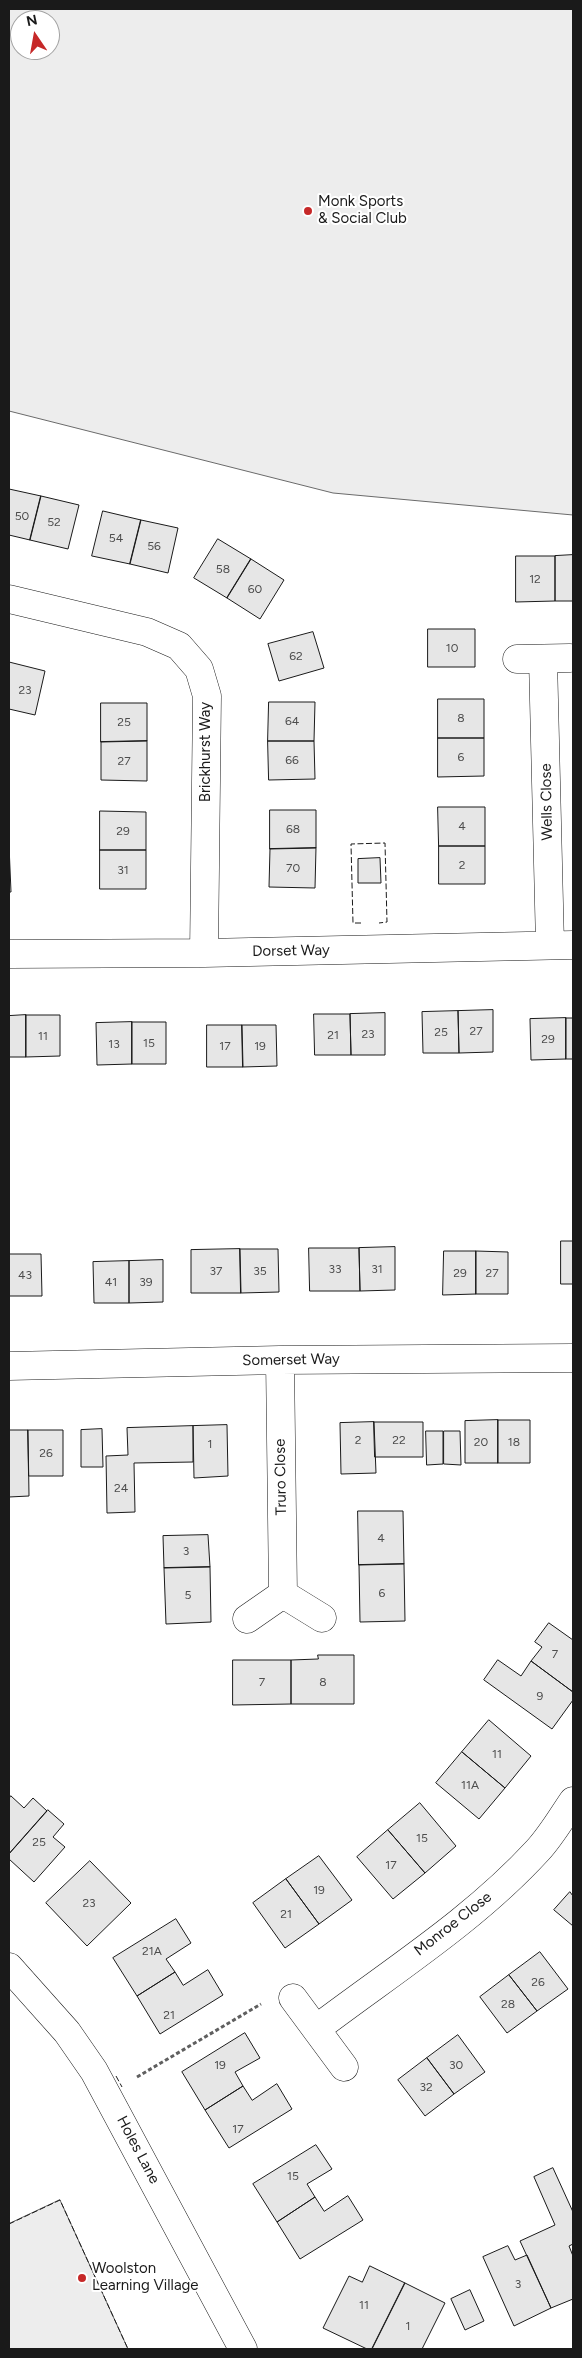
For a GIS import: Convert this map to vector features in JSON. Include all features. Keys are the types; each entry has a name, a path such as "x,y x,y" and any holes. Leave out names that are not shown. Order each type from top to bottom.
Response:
{"street":[{"name":"Brickhurst Way","path":"9,599 147,632 179,646 199,669 207,696 204,953"},
{"name":"Wells Close","path":"562,945 530,659 570,658"},
{"name":"Dorset Way","path":"9,954 204,953 562,945"},
{"name":"Somerset Way","path":"9,1366 280,1360 573,1358"},
{"name":"Truro Close","path":"280,1360 283,1594"},
{"path":"247,1619 283,1594 322,1618"},
{"name":"Monroe Close","path":"316,2029 448,1930 501,1886 539,1849 573,1801"},
{"name":"Holes Lane","path":"9,1967 67,2032 94,2070 243,2349"},
{"path":"293,1998 344,2067"}],"path":[{"path":"134,2079 271,1998 293,1998"}],"shaded area":[{"name":"Monk Sports & Social Club","path":"9,9 573,9 573,515 333,493 9,411"},
{"path":"60,2200 128,2349 9,2349 9,2224"}],"building":[{"path":"9,489 41,496 30,540 9,535"},
{"path":"41,496 79,505 68,549 30,540"},
{"path":"103,511 141,520 130,564 92,556"},
{"path":"141,520 178,528 168,573 130,564"},
{"path":"218,539 251,559 227,598 194,578"},
{"path":"573,555 573,601 555,601 555,556"},
{"path":"516,556 555,556 555,601 516,602"},
{"path":"251,559 284,580 260,619 227,598"},
{"path":"428,629 475,629 475,667 428,667"},
{"path":"313,632 324,668 279,681 268,644"},
{"path":"9,662 45,671 35,715 9,709"},
{"path":"438,699 484,699 484,738 438,738"},
{"path":"269,702 315,702 314,741 268,741"},
{"path":"101,703 147,703 147,741 101,742"},
{"path":"438,738 484,738 484,776 438,777"},
{"path":"147,741 147,781 101,780 101,742"},
{"path":"268,741 314,741 315,779 269,780"},
{"path":"438,807 485,807 485,846 439,846"},
{"path":"270,810 316,810 316,848 270,849"},
{"path":"100,811 146,812 146,850 100,850"},
{"path":"9,845 11,892 9,892"},
{"path":"439,846 485,846 485,884 439,884"},
{"path":"316,848 315,888 269,887 270,849"},
{"path":"100,850 146,850 146,889 100,889"},
{"path":"380,858 381,883 358,883 358,859"},
{"path":"493,1010 493,1052 459,1053 458,1011"},
{"path":"458,1011 459,1053 423,1053 422,1012"},
{"path":"385,1013 385,1055 351,1055 350,1014"},
{"path":"314,1014 350,1014 351,1055 315,1055"},
{"path":"26,1015 26,1057 9,1057 9,1016"},
{"path":"26,1015 60,1015 60,1056 26,1057"},
{"path":"566,1018 566,1059 531,1060 530,1019"},
{"path":"566,1018 573,1018 573,1059 566,1059"},
{"path":"132,1022 132,1064 97,1065 96,1023"},
{"path":"132,1022 166,1022 166,1064 132,1064"},
{"path":"207,1025 242,1025 243,1067 207,1067"},
{"path":"242,1025 276,1025 277,1066 243,1067"},
{"path":"561,1241 573,1241 573,1284 561,1284"},
{"path":"395,1247 395,1290 360,1291 359,1248"},
{"path":"309,1248 359,1248 360,1291 310,1291"},
{"path":"240,1249 278,1249 279,1292 241,1293"},
{"path":"240,1249 241,1293 191,1293 191,1250"},
{"path":"444,1251 476,1251 476,1294 443,1295"},
{"path":"476,1251 508,1252 508,1294 476,1294"},
{"path":"9,1254 41,1254 42,1296 9,1296"},
{"path":"163,1260 163,1302 129,1303 129,1261"},
{"path":"129,1261 129,1303 94,1303 93,1262"},
{"path":"498,1420 498,1463 465,1463 465,1421"},
{"path":"498,1420 530,1420 530,1463 498,1463"},
{"path":"374,1422 376,1473 341,1474 340,1423"},
{"path":"374,1422 423,1422 423,1457 375,1457"},
{"path":"227,1425 228,1476 194,1478 193,1426"},
{"path":"193,1426 193,1462 134,1463 135,1512 107,1513 106,1456 128,1455 127,1428"},
{"path":"102,1429 103,1467 81,1467 81,1430"},
{"path":"9,1430 28,1430 29,1496 9,1497"},
{"path":"28,1430 63,1430 63,1476 29,1476"},
{"path":"426,1431 443,1431 443,1464 427,1465"},
{"path":"444,1431 460,1431 461,1465 444,1464"},
{"path":"358,1511 403,1511 404,1564 359,1565"},
{"path":"208,1535 210,1567 164,1568 163,1536"},
{"path":"404,1564 405,1621 360,1622 359,1565"},
{"path":"210,1567 211,1622 166,1624 164,1568"},
{"path":"549,1623 573,1640 573,1692 531,1661 542,1647 535,1642"},
{"path":"318,1655 354,1655 354,1704 291,1704 291,1660 318,1659"},
{"path":"233,1660 291,1660 291,1704 233,1705"},
{"path":"498,1660 521,1676 531,1661 573,1692 573,1700 552,1729 484,1680"},
{"path":"489,1720 531,1756 505,1788 462,1752"},
{"path":"462,1752 505,1788 479,1819 436,1783"},
{"path":"11,1796 24,1808 33,1798 47,1811 9,1854 9,1799"},
{"path":"420,1803 456,1846 425,1873 388,1830"},
{"path":"48,1810 64,1824 53,1837 65,1847 34,1882 9,1859 9,1854"},
{"path":"388,1830 425,1873 393,1899 357,1857"},
{"path":"319,1856 352,1900 319,1924 286,1879"},
{"path":"90,1861 131,1903 87,1946 46,1903"},
{"path":"286,1879 319,1924 285,1948 253,1903"},
{"path":"570,1892 573,1896 573,1926 554,1910"},
{"path":"176,1919 191,1943 166,1959 175,1972 137,1996 113,1958"},
{"path":"540,1952 568,1989 537,2011 509,1975"},
{"path":"208,1970 223,1995 160,2034 137,1996 175,1972 183,1985"},
{"path":"509,1975 537,2011 507,2033 480,1997"},
{"path":"245,2033 260,2058 235,2072 243,2086 205,2110 182,2072"},
{"path":"458,2035 485,2072 454,2094 427,2058"},
{"path":"427,2058 454,2094 425,2116 398,2080"},
{"path":"277,2084 292,2109 229,2148 205,2110 243,2086 252,2100"},
{"path":"316,2145 332,2169 307,2184 315,2197 277,2222 253,2184"},
{"path":"553,2168 573,2212 573,2244 569,2246 573,2256 573,2299 551,2308 520,2241 555,2225 534,2177"},
{"path":"348,2196 363,2220 300,2259 277,2222 315,2197 324,2211"},
{"path":"508,2246 515,2260 527,2255 551,2308 514,2326 483,2257"},
{"path":"370,2266 405,2283 372,2349 367,2349 323,2328 349,2276 362,2282"},
{"path":"405,2283 445,2303 422,2349 372,2349"},
{"path":"470,2290 484,2321 465,2330 451,2299"}],"fence":[{"path":"361,923 353,923 351,844 385,843 387,922 379,923"},
{"path":"116,2076 122,2087"},
{"path":"9,2224 60,2200 128,2349"}],"place":[{"name":"Monk Sports & Social Club","path":"308,211"},
{"name":"Woolston Learning Village","path":"82,2278"}]}
